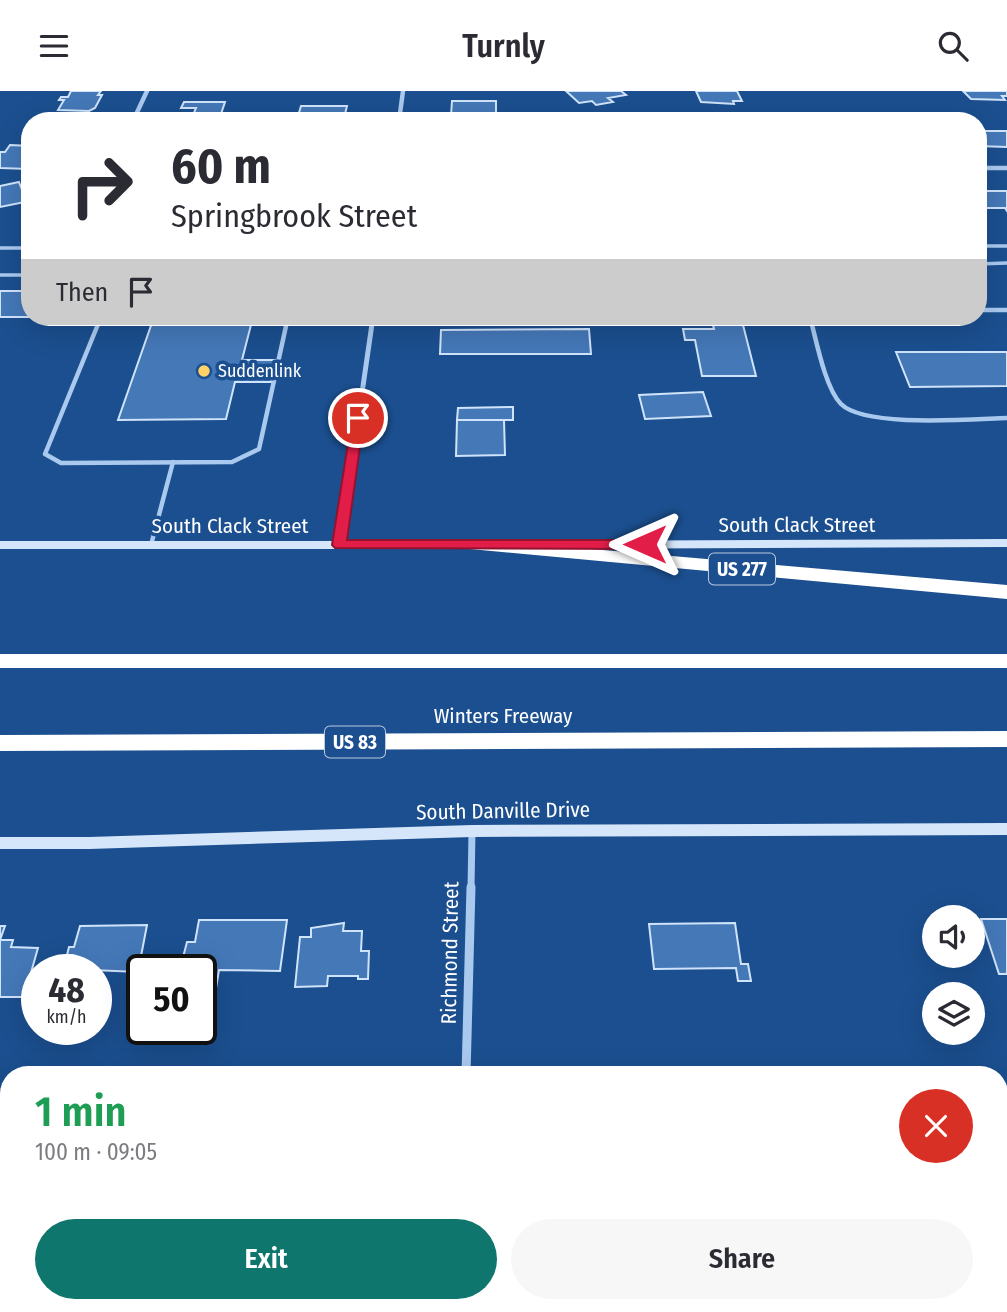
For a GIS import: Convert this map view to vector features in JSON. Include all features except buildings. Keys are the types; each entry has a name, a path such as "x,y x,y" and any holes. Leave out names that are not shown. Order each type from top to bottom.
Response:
{"highway":[{"name":"US 277","path":"477,545 1007,592"},
{"path":"0,661 1007,661"},
{"name":"Winters Freeway","path":"0,743 1007,739"}],"main road":[{"name":"South Clack Street","path":"0,545 1007,543"},
{"name":"South Danville Drive","path":"0,843 89,843 472,831 1007,829"}],"street":[{"path":"137,112 147,91"},
{"path":"401,112 403,91"},
{"path":"987,168 1007,168"},
{"path":"340,545 372,326"},
{"name":"Richmond Street","path":"466,1066 472,831"}],"lane":[{"path":"987,246 1007,246"},
{"path":"0,248 21,248"},
{"path":"987,264 1007,263"},
{"path":"0,275 21,275"},
{"path":"987,310 1007,310"},
{"path":"97,326 45,454 61,463 232,462 259,449 286,326"},
{"path":"813,326 840,404 855,414 878,418 1007,418"},
{"path":"151,545 173,462"}],"place":[{"name":"Suddenlink","path":"204,371"}],"route":[{"path":"358,418 340,545 645,544"}]}
